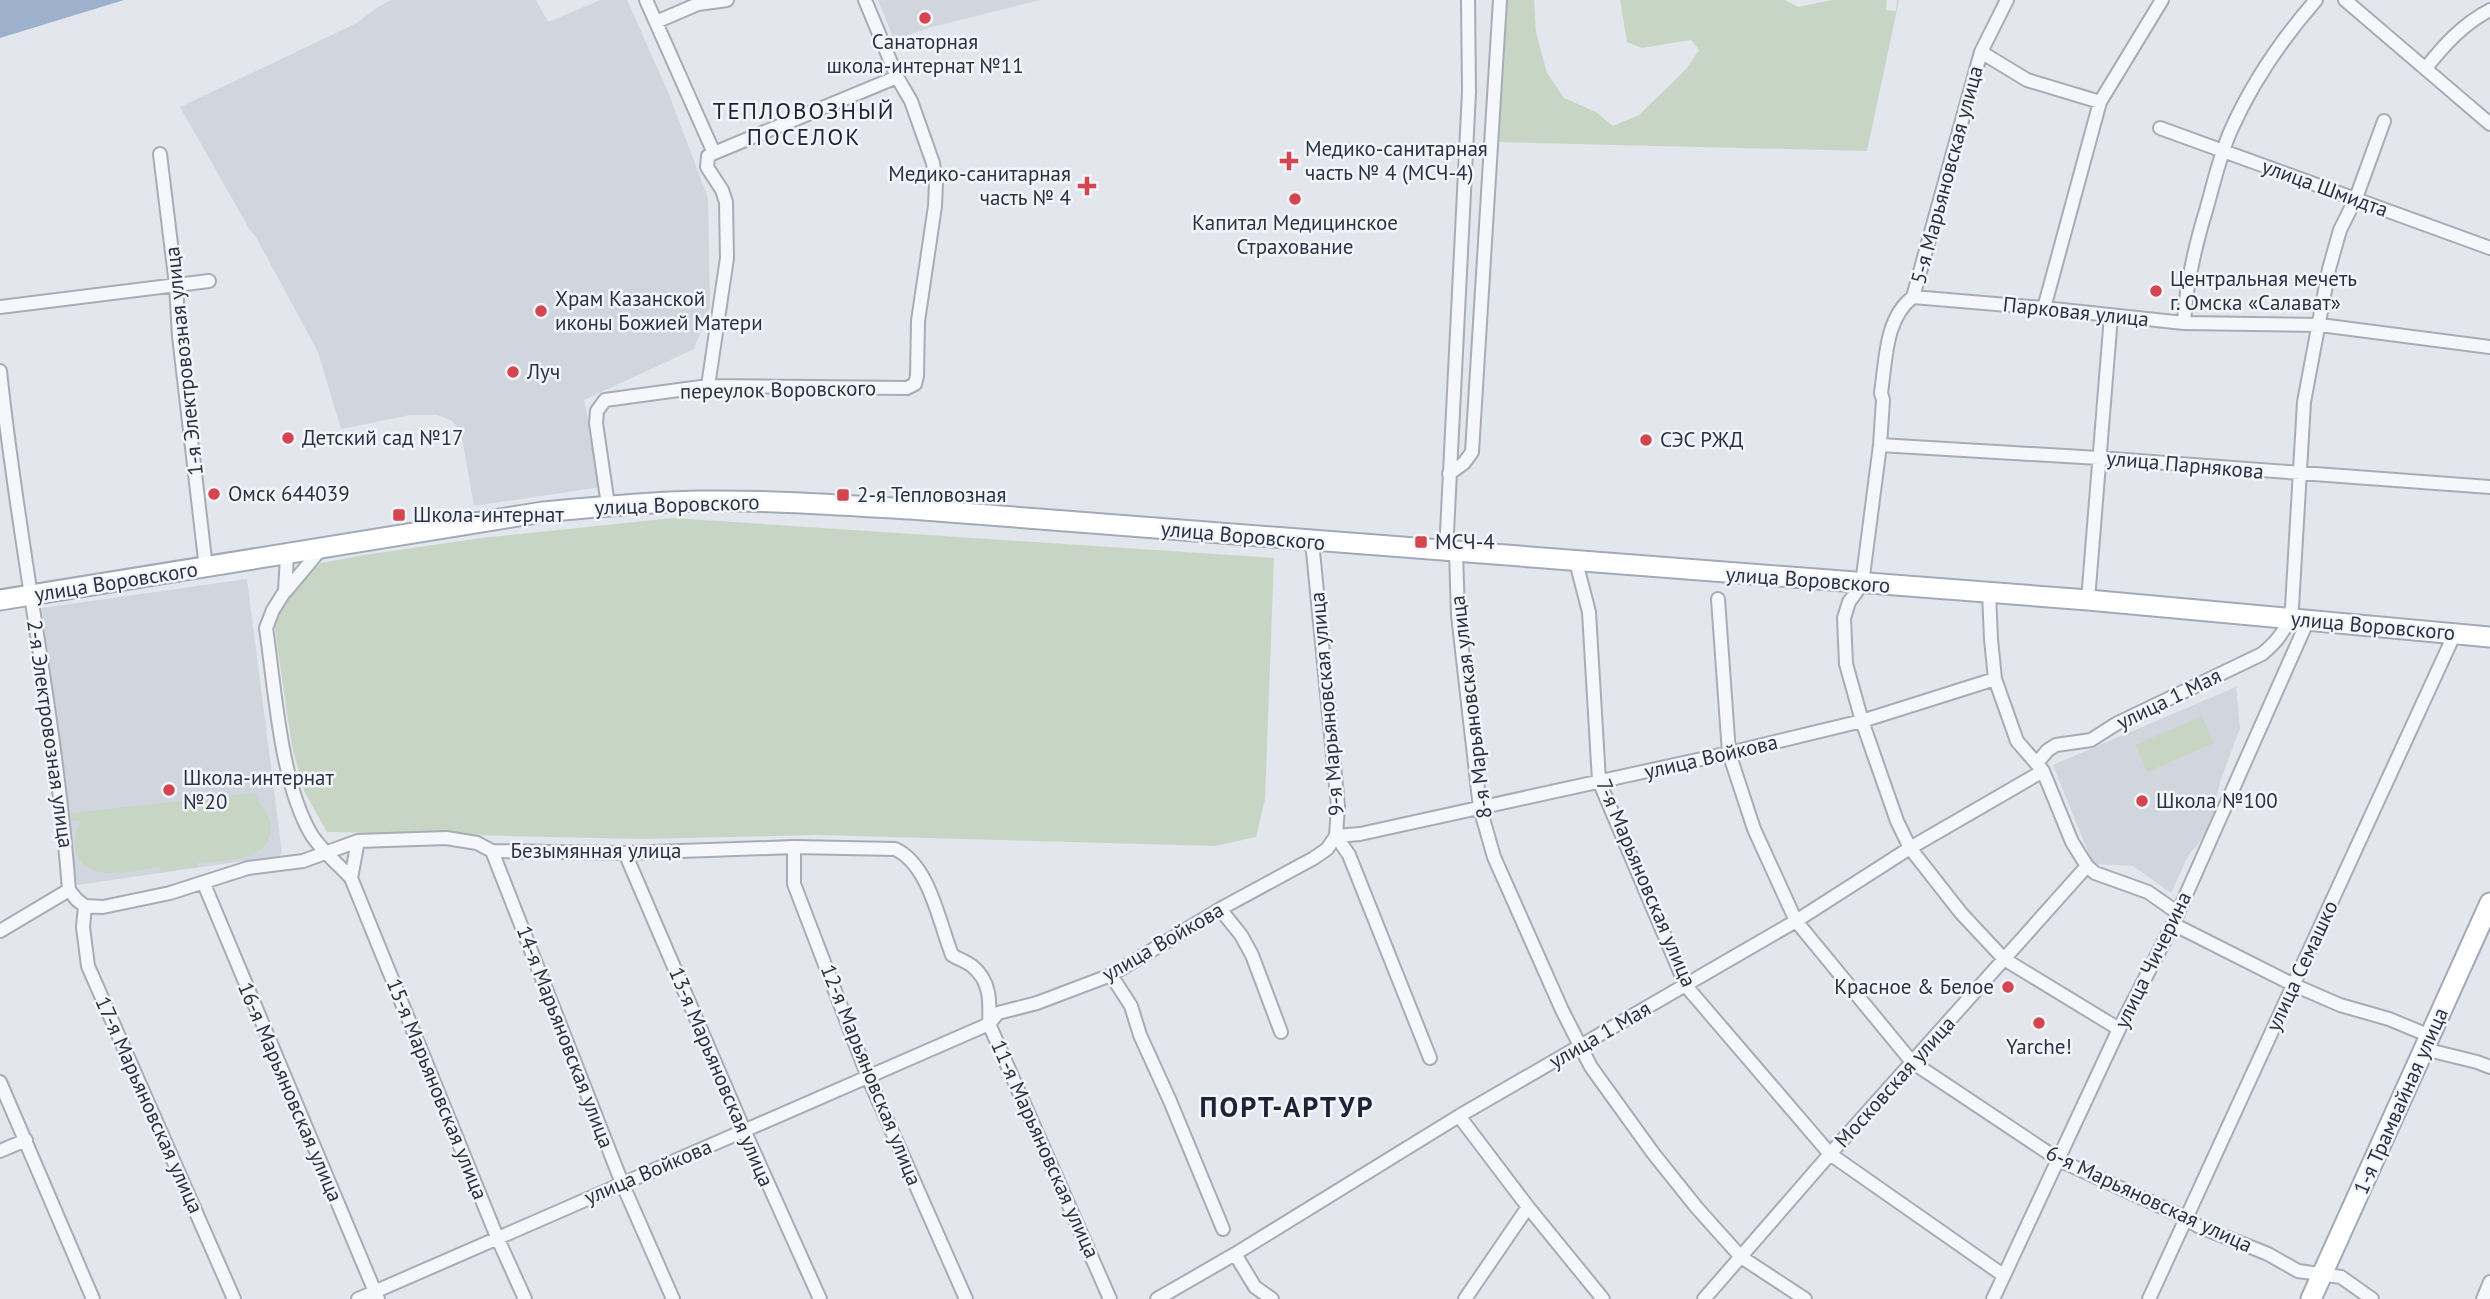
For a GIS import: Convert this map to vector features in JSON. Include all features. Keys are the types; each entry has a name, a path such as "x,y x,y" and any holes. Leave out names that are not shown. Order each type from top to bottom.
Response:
{"main road":[{"name":"улица Воровского","path":"0,600 506,517 608,505 696,501 781,502 2088,600 2490,637"},
{"name":"1-я Трамвайная улица","path":"2311,1299 2490,903"}],"street":[{"path":"646,0 714,153"},
{"path":"656,22 698,4 727,0"},
{"path":"708,386 727,258 726,202 706,161 708,156 897,77 866,0"},
{"name":"8-я Марьяновская улица","path":"1468,0 1469,92 1449,474 1451,552 1480,808 1494,857 1591,1067 1653,1153 1741,1257 1805,1299"},
{"path":"1449,474 1464,463 1472,452 1500,0"},
{"name":"5-я Марьяновская улица","path":"2007,0 1981,52 1913,297 1902,305 1892,323 1881,393 1884,400 1880,445 1862,584 1849,602 1844,618 1846,664 1862,721 1897,821 1910,848 1961,913 2004,959 2119,1029"},
{"path":"2044,308 2100,102 2162,0"},
{"path":"2184,323 2186,288 2196,242 2231,131 2255,83 2290,29 2316,0"},
{"path":"2345,0 2490,124"},
{"path":"2426,68 2446,43 2475,18 2490,10"},
{"path":"1981,52 2027,80 2100,102"},
{"name":"переулок Воровского","path":"608,505 596,423 600,404 614,398 708,386 907,388 915,384 918,321 936,183 933,163 921,127 911,100 897,77"},
{"path":"2299,619 2300,474 2304,402 2329,269 2340,230 2356,198 2384,121"},
{"name":"улица Шмидта","path":"2160,128 2490,248"},
{"name":"1-я Электровозная улица","path":"160,154 176,285 178,336 206,568"},
{"path":"0,306 209,281"},
{"name":"Парковая улица","path":"1913,297 2184,323 2320,325 2490,347"},
{"path":"2088,600 2111,316"},
{"name":"2-я Электровозная улица","path":"0,371 69,890"},
{"name":"улица Парнякова","path":"1880,445 2490,487"},
{"name":"9-я Марьяновская улица","path":"1312,541 1338,806 1336,836 1349,855 1430,1058"},
{"path":"285,591 321,549"},
{"path":"285,591 287,555"},
{"name":"7-я Марьяновская улица","path":"1576,562 1589,612 1600,781 1686,986 1830,1154 2003,1275"},
{"name":"15-я Марьяновская улица","path":"285,591 265,628 287,768 299,809 312,835 351,878 497,1237 525,1299"},
{"path":"1989,593 1995,679 2017,741 2040,767 2072,842 2087,866 2095,873 2148,892 2176,918 2294,985 2340,1005 2389,1019 2427,1043 2490,1068"},
{"name":"6-я Марьяновская улица","path":"1718,599 1729,753 1754,829 1796,921 1912,1062 2059,1160 2198,1226 2268,1254 2298,1271 2347,1280 2372,1299"},
{"name":"улица 1 Мая","path":"1157,1299 1459,1116 1796,921 2040,767 2048,750 2091,740 2116,724 2262,654 2299,619"},
{"name":"улица Чичерина","path":"1993,1299 2119,1029 2176,918 2299,619"},
{"name":"улица Семашко","path":"2149,1299 2455,633"},
{"name":"улица Войкова","path":"358,1299 376,1295 497,1237 989,1024 999,1013 1037,1003 1111,975 1220,909 1314,858 1327,849 1336,836 1360,834 1729,753 1862,721 1995,679"},
{"name":"Безымянная улица","path":"85,906 103,907 170,893 248,868 303,861 358,841 446,838 477,843 492,851 625,853 794,846 895,849 907,855 920,870"},
{"path":"351,878 358,841"},
{"name":"12-я Марьяновская улица","path":"794,846 794,884 868,1077 966,1299"},
{"name":"14-я Марьяновская улица","path":"492,851 622,1183 673,1299"},
{"name":"13-я Марьяновская улица","path":"625,853 820,1299"},
{"name":"Московская улица","path":"1704,1299 2087,866"},
{"name":"11-я Марьяновская улица","path":"920,870 952,955 970,964 981,974 990,997 989,1024 1111,1299"},
{"name":"16-я Марьяновская улица","path":"204,884 376,1295"},
{"path":"0,931 69,890 85,906"},
{"name":"17-я Марьяновская улица","path":"85,906 83,927 89,966 234,1299"},
{"path":"1220,909 1241,935 1252,955 1281,1032"},
{"path":"1111,975 1130,1006 1223,1229"},
{"name":"11-я Марьяновская улица","path":"990,997 1008,1010"},
{"path":"0,1082 93,1299"},
{"path":"1459,1116 1603,1299"},
{"path":"0,1151 26,1140"},
{"path":"1465,1299 1528,1207"},
{"path":"1235,1254 1255,1287 1272,1299"},
{"path":"2483,1299 2490,1282"}],"shaded area":[{"path":"391,0 536,0 548,22 601,0 627,0 668,92 708,198 710,307 694,349 584,400 601,487 474,506 461,432 451,420 437,415 410,415 341,429 318,352 256,237 180,107 357,23"},
{"name":"Санаторная школа-интернат №11","path":"878,0 1040,0 932,27 894,40"},
{"name":"Школа-интернат №20","path":"247,579 282,853 279,856 77,885 42,608"},
{"name":"Школа №100","path":"2236,687 2240,728 2220,782 2212,821 2206,834 2188,856 2171,893 2133,866 2093,864 2053,765"}],"green space":[{"path":"1505,0 1534,0 1536,32 1547,73 1564,98 1596,112 1613,126 1639,115 1686,69 1699,50 1691,40 1642,48 1627,42 1620,0 1785,0 1798,7 1832,0 1887,0 1886,10 1896,11 1899,0 1867,151 1498,142"},
{"path":"673,518 1274,558 1265,799 1256,837 1215,846 819,835 641,839 327,832 304,791 292,746 274,617 303,579 321,563 364,555 481,538"},
{"path":"2202,716 2214,743 2147,772 2135,745"},
{"path":"255,793 269,818 270,835 265,845 257,852 246,856 160,872 160,867 112,873 90,869 76,852 76,832 81,821 72,821 71,813"}],"water":[{"path":"0,0 124,0 0,38"}],"place":[{"name":"Санаторная школа-интернат №11","path":"925,18"},
{"name":"Медико-санитарная часть № 4 (МСЧ-4)","path":"1289,161"},
{"name":"Медико-санитарная часть № 4","path":"1087,186"},
{"name":"Капитал Медицинское Страхование","path":"1295,199"},
{"name":"Центральная мечеть г. Омска «Салават»","path":"2156,291"},
{"name":"Храм Казанской иконы Божией Матери","path":"541,311"},
{"name":"Луч","path":"513,372"},
{"name":"Детский сад №17","path":"288,438"},
{"name":"СЭС РЖД","path":"1646,440"},
{"name":"Омск 644039","path":"214,494"},
{"name":"2-я Тепловозная","path":"843,495"},
{"name":"Школа-интернат","path":"399,515"},
{"name":"МСЧ-4","path":"1421,542"},
{"name":"Школа-интернат №20","path":"169,790"},
{"name":"Школа №100","path":"2142,801"},
{"name":"Красное & Белое","path":"2008,987"},
{"name":"Yarche!","path":"2039,1023"}],"district":[{"name":"ТЕПЛОВОЗНЫЙ ПОСЕЛОК","path":"804,124"},
{"name":"ПОРТ-АРТУР","path":"1287,1107"}]}
